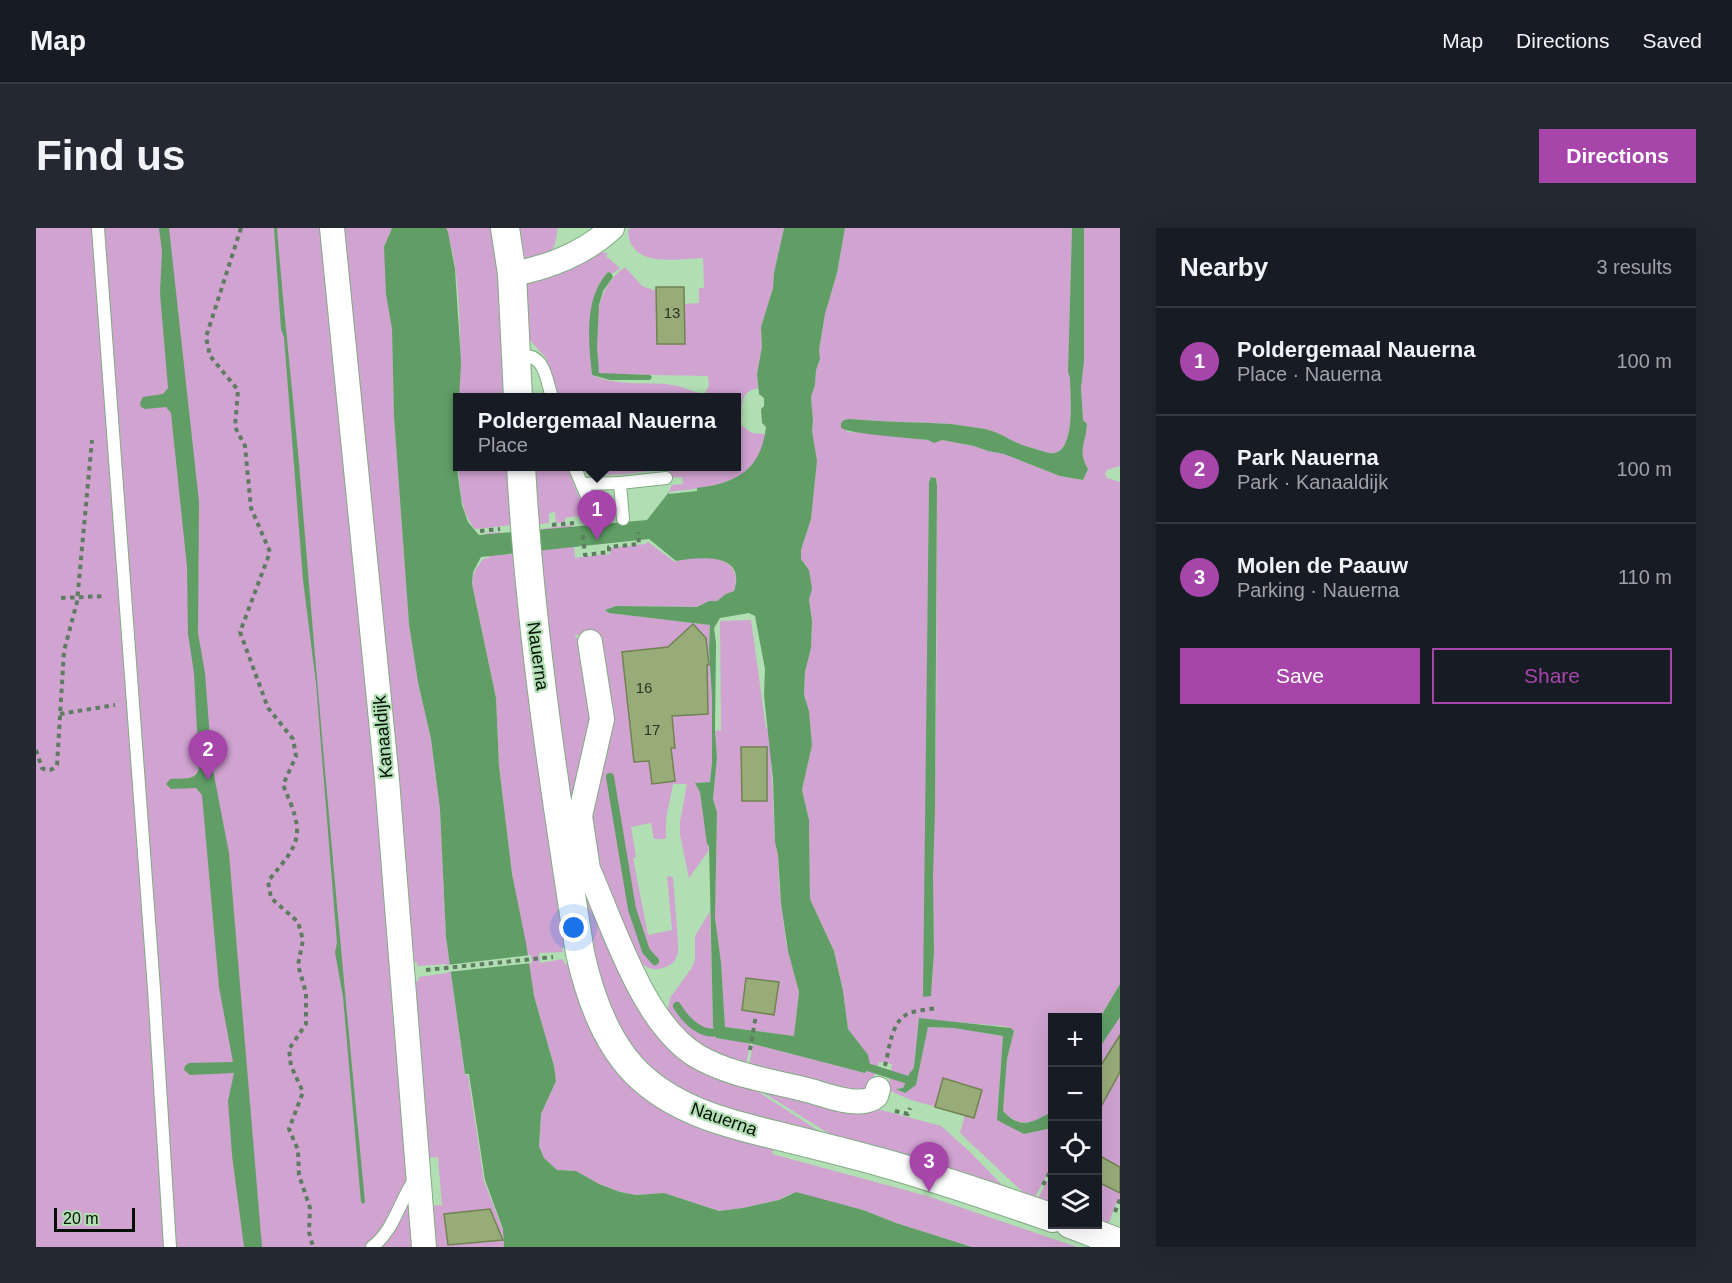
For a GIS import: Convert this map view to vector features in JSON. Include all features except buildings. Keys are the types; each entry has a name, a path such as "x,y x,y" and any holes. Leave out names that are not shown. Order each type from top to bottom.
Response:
{"street":[{"name":"Kanaaldijk","path":"332,228 387,780 424,1247"},
{"path":"505,228 512,274 518,393"},
{"path":"512,274 532,270 579,252 612,228"},
{"name":"Nauerna","path":"521,471 530,597 573,843 580,953 592,996 605,1027 620,1053 640,1076 658,1091 682,1104 728,1123 915,1172 1048,1216"},
{"name":"Nauerna","path":"590,642 602,719 573,843 588,869 626,956 663,1025 680,1044 704,1060 734,1072 843,1100 866,1102 876,1096 878,1089"},
{"path":"1083,1229 1120,1243"}],"lane":[{"path":"98,228 153,977 170,1247"},
{"path":"516,355 529,354 537,359 543,368 550,393"},
{"path":"576,471 593,510 594,521"},
{"path":"582,484 666,478"},
{"path":"620,483 623,519"},
{"path":"372,1247 385,1234 408,1188 419,1172"}],"path":[{"path":"241,228 206,338 210,356 238,390 235,427 245,446 250,508 270,552 240,632 268,708 293,739 296,756 283,785 293,808 298,829 292,853 268,881 271,898 298,922 303,940 298,965 306,993 306,1024 289,1049 291,1066 303,1092 289,1129 298,1149 299,1175 310,1208 309,1232 313,1247"},
{"path":"36,750 42,768 54,769 57,765 64,651 78,598 92,434"},
{"path":"554,525 565,524"},
{"path":"480,531 501,529"},
{"path":"583,533 585,555 609,552 609,547 639,544"},
{"path":"61,598 109,595"},
{"path":"60,714 117,705"},
{"path":"419,971 562,956"},
{"path":"878,1089 898,1021 904,1015 912,1012 938,1008"},
{"path":"751,1043 756,1015"}],"shaded area":[{"path":"36,228 325,228 418,1247 36,1247"},
{"path":"159,228 169,228 199,502 198,633 205,673 212,765 229,853 262,1247 244,1247 232,1155 228,1101 234,1073 190,1075 184,1070 189,1063 233,1062 219,987 202,795 196,788 171,789 166,784 170,779 191,777 199,769 194,673 188,634 187,567 171,413 166,407 145,409 140,403 143,397 163,394 168,388 160,293 162,251"},
{"path":"274,228 277,228 299,463 330,833 365,1202 363,1204 343,997 335,952 337,943 316,683 303,580"},
{"path":"338,228 392,228 384,247 392,329 394,417 409,624 418,682 431,739 440,809 446,937 465,1075 468,1075 484,1181 503,1230 504,1247 431,1247 428,1206 442,1205 438,1157 425,1158 410,982 418,981 419,977 448,973 446,964 418,966 416,962 409,963"},
{"path":"392,228 446,228 455,269 461,362 459,393 453,393 453,471 457,471 462,505 468,522 479,535 647,520 669,492 669,494 697,491 697,488 724,482 745,472 753,464 759,454 766,427 762,423 761,409 764,406 764,398 759,394 757,374 762,347 761,327 773,288 784,228 845,228 837,273 825,314 819,350 820,359 811,397 812,431 817,461 811,519 801,550 801,559 809,570 812,589 809,599 812,621 811,648 805,672 804,695 809,711 812,745 802,790 809,820 810,899 834,951 848,1029 868,1055 870,1065 865,1073 753,1044 716,1038 713,1026 709,846 700,792 695,783 710,782 712,762 710,625 609,613 605,610 616,606 697,607 709,601 717,601 734,591 736,578 734,569 728,563 708,558 676,561 649,539 481,557 473,572 472,584 496,698 499,766 512,874 534,996 554,1066 556,1081 541,1114 539,1146 544,1158 557,1170 576,1171 599,1184 620,1192 636,1195 664,1193 719,1211 779,1200 796,1192 863,1210 972,1247 504,1247 503,1229 485,1180 469,1074 465,1074 446,937 440,809 431,739 418,682 409,624 394,417 392,329 386,294 384,247","holes":["749,613 755,616 765,669 764,696 773,779 775,842 781,903 788,951 799,992 794,1036 725,1027 721,962 715,918 717,812 713,799 717,758 714,628 720,618"]},
{"path":"446,228 493,228 498,261 505,393 459,393 458,289"},
{"path":"518,228 558,228 551,253 531,260 524,257"},
{"path":"632,228 784,228 773,288 761,327 762,347 757,374 758,388 744,397 741,425 741,393 705,393 709,386 708,376 599,374 596,329 600,302 614,277 625,267 642,286 656,291 657,344 685,343 684,304 699,303 699,288 704,288 703,258 668,260 645,256 636,251 630,242 628,230"},
{"path":"845,228 1072,228 1068,372 1071,411 1068,436 1064,446 1058,452 1049,453 1025,446 990,430 951,424 849,419 844,420 841,427 848,432 934,442 942,440 974,446 1004,454 1060,476 1083,480 1088,469 1083,457 1087,425 1083,420 1081,388 1084,361 1084,228 1120,228 1120,466 1107,470 1105,474 1107,478 1120,482 1120,984 1102,1014 1048,1013 1048,1114 1036,1120 1022,1123 1003,1111 1007,1059 1014,1031 1003,1026 919,1019 914,1067 903,1088 896,1089 905,1093 916,1085 928,1027 954,1028 1003,1036 997,1119 1024,1134 1048,1129 1048,1173 1034,1199 1025,1194 960,1133 965,1115 911,1100 888,1090 892,1064 879,1062 868,1086 853,1094 743,1069 721,1061 689,1043 672,1028 667,1014 670,998 695,960 695,936 710,911 713,1026 716,1038 750,1043 746,1065 749,1066 753,1044 865,1073 870,1065 867,1055 848,1029 834,951 810,899 809,820 802,790 812,745 809,711 804,695 805,672 811,648 812,621 809,570 801,559 801,550 811,519 817,461 812,431 811,397 820,359 819,350 825,314 837,273","holes":["931,477 937,481 934,958 931,996 924,996 929,482"]},
{"path":"1072,228 1084,228 1084,361 1081,388 1083,420 1087,424 1083,457 1088,469 1083,480 1060,476 1004,454 974,446 942,440 934,443 928,440 868,434 841,428 841,423 849,419 951,424 990,430 1025,446 1049,453 1058,452 1064,446 1068,436 1071,411 1068,372"},
{"path":"596,252 608,253 606,256 620,268 612,274 608,272 601,282 592,307 590,349 592,375 624,383 678,386 698,393 558,393 546,358 527,337 526,285 531,278"},
{"path":"608,272 613,277 603,291 599,305 597,347 599,373 650,375 652,377 650,380 610,380 592,375 589,335 591,308 600,283"},
{"path":"741,425 752,433 765,434 761,451 753,464 743,474 730,481 669,492 672,485 683,484 682,477 670,478 669,471 741,471"},
{"path":"458,471 509,471 512,525 475,529 465,511"},
{"path":"533,471 569,471 586,515 565,518 565,522 556,523 555,512 549,513 549,523 540,524 540,529 572,525 575,558 610,554 610,548 648,542 675,562 707,557 727,563 733,570 736,579 734,591 717,601 709,601 697,607 616,606 605,610 609,613 710,625 712,763 710,782 695,783 700,792 709,850 689,878 680,835 687,784 673,784 666,819 666,839 654,839 651,823 631,827 636,857 633,858 648,935 672,930 667,876 673,877 678,953 674,962 664,968 649,968 635,958 595,872 591,856 587,831 588,807 606,728 612,725 607,701 602,643 599,642 598,635 575,635 576,638 580,638 592,690 596,730 583,790 572,808 545,617"},
{"path":"590,471 648,471 610,475"},
{"path":"931,477 936,478 937,486 934,952 931,996 923,997 929,482"},
{"path":"501,532 503,555 514,554 567,945 562,948 563,952 539,953 540,963 563,959 565,964 570,965 597,1038 773,1148 772,1154 927,1196 1077,1247 972,1247 863,1210 790,1194 779,1200 718,1211 664,1193 636,1195 620,1192 599,1184 576,1171 557,1170 544,1158 539,1146 541,1114 556,1081 554,1066 534,996 512,874 499,766 496,698 472,584 474,572 483,559 489,558 486,533"},
{"path":"751,620 766,728 769,728 770,736 775,842 786,942 799,992 794,1036 725,1027 721,962 715,918 717,812 713,799 717,758 715,731 721,730 720,621"},
{"path":"582,874 648,1011 751,1087 828,1137 734,1112 710,1103 666,1081 650,1068 621,1030 602,986 592,945"},
{"path":"1120,984 1120,1017 1102,1044 1102,1014"},
{"path":"1120,1017 1120,1035 1104,1060 1120,1070 1120,1204 1116,1203 1108,1225 1102,1223 1102,1044"},
{"path":"919,1018 1011,1028 1014,1031 1007,1059 1003,1111 1021,1123 1036,1120 1048,1113 1048,1129 1024,1134 997,1120 1003,1036 954,1028 928,1027 916,1085 905,1093 896,1089 903,1088 914,1067"},
{"path":"756,1088 881,1110 941,1126 1002,1185 841,1141"},
{"path":"1048,1179 1048,1204 1037,1200"}],"pier":[{"path":"531,955 532,963 448,972 447,965"}],"waterway":[{"path":"610,777 632,909 646,951 655,961"},
{"path":"677,1006 696,1027 714,1033 721,1031"},
{"path":"858,1064 911,1081 913,1075"}],"place":[{"name":"Poldergemaal Nauerna","path":"597,540"},
{"name":"Park Nauerna","path":"208,780"},
{"name":"Molen de Paauw","path":"929,1192"}]}
